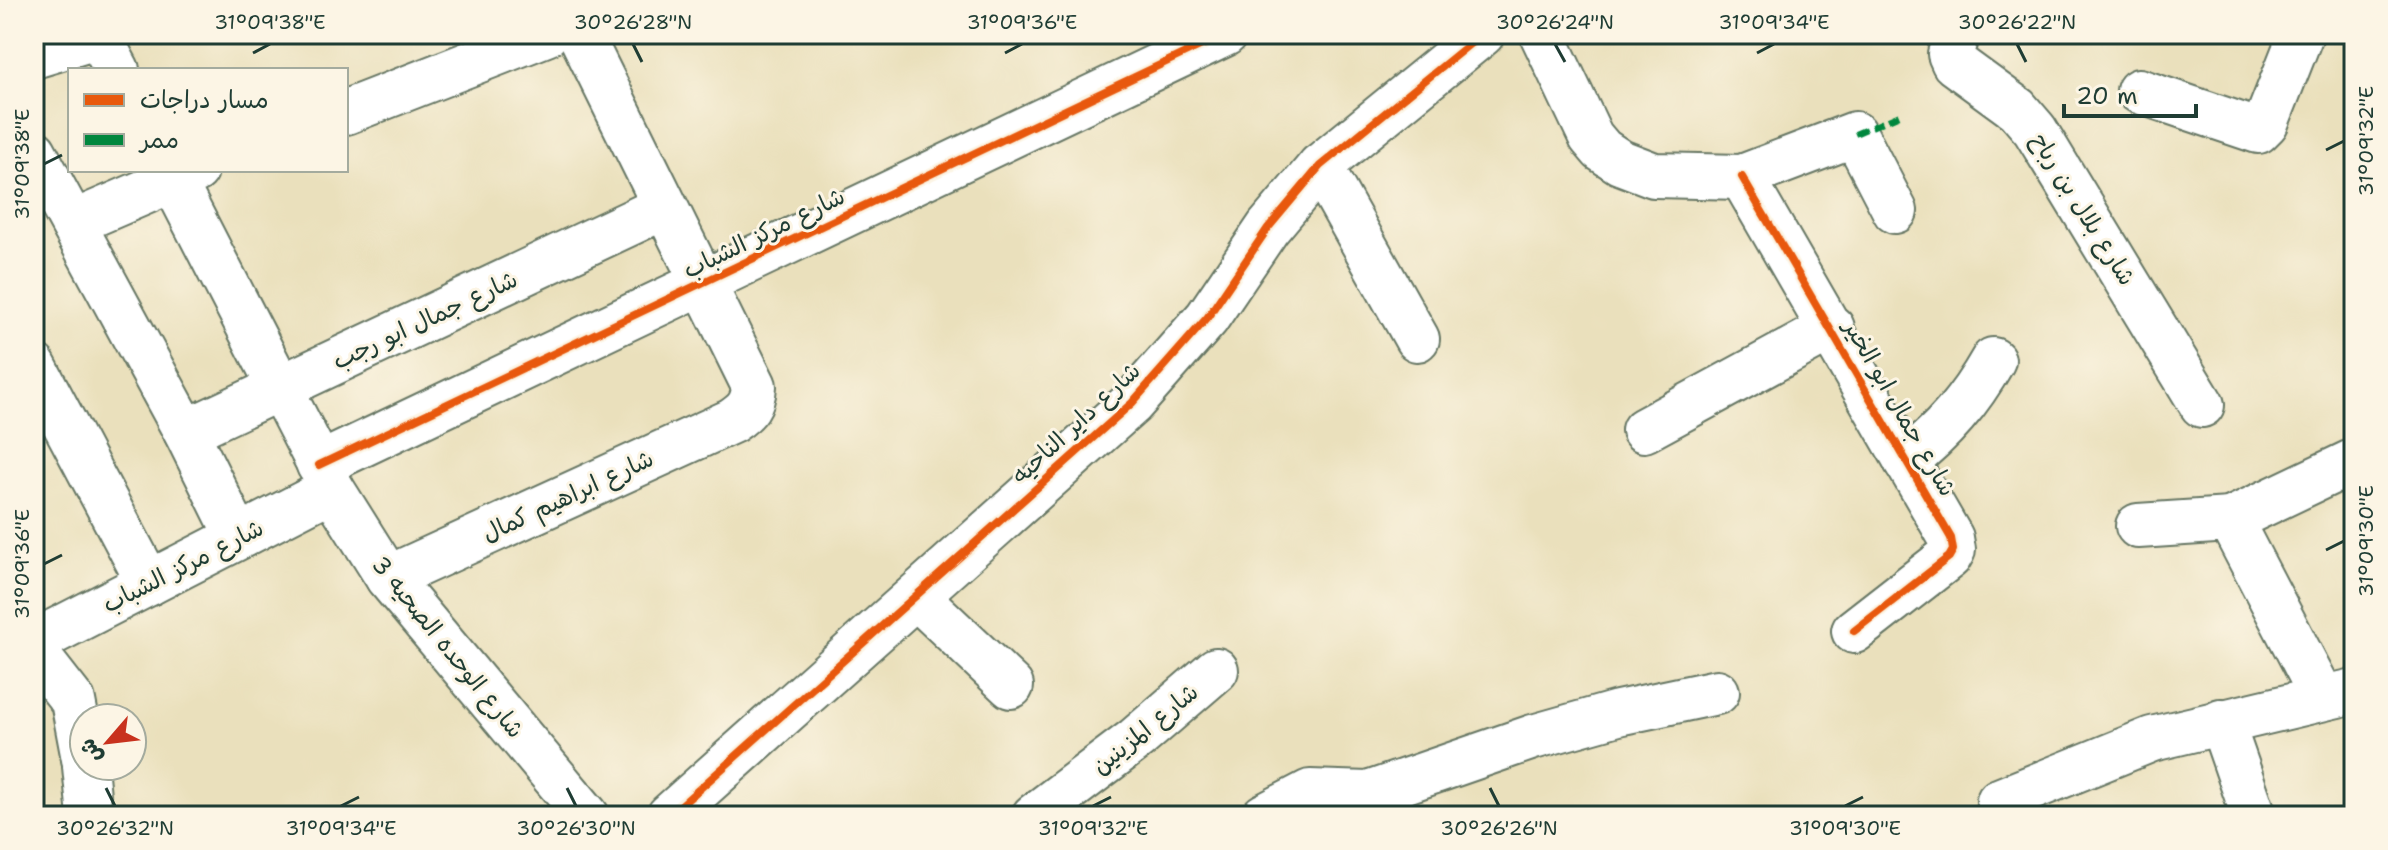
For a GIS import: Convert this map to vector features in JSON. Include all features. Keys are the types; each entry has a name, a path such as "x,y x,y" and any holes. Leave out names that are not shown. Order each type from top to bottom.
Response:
{"street":[{"path":"348,111 546,34"},
{"name":"شارع مركز الشباب","path":"580,34 754,386 753,399 746,411"},
{"name":"شارع مركز الشباب","path":"34,642 238,537 326,477 705,284 1225,34"},
{"name":"شارع داير الناحيه","path":"669,816 1132,403 1207,318 1268,228 1320,166 1482,34"},
{"path":"1542,34 1591,137 1602,150 1620,162 1654,175 1742,177 1855,134 1895,211"},
{"name":"شارع بلال بن رباح","path":"1957,34 1950,54 1954,63 2017,109 2035,130 2202,405"},
{"path":"2139,91 2258,131 2266,123 2301,34"},
{"path":"34,56 107,47"},
{"path":"34,152 75,222 238,537"},
{"path":"1320,166 1417,339"},
{"path":"75,222 179,173"},
{"name":"شارع الوحده الصحيه 3","path":"179,173 280,388 326,477 388,578 587,816"},
{"name":"شارع جمال ابو الخير","path":"1742,177 1951,538 1953,550 1940,565 1854,631"},
{"name":"شارع جمال ابو رجب","path":"186,432 664,207"},
{"name":"شارع جمال ابو الخير","path":"1644,430 1832,328"},
{"path":"1906,461 1941,433 1970,399 1993,360"},
{"path":"34,366 149,583"},
{"name":"شارع ابراهيم كمال","path":"388,578 732,421 746,411"},
{"path":"2138,526 2230,520 2354,461"},
{"path":"1999,801 2152,739 2338,695 2230,520"},
{"path":"917,597 1011,686"},
{"path":"34,651 49,694 68,715"},
{"name":"شارع المزينين","path":"1034,816 1136,739 1216,670"},
{"path":"1264,816 1310,792 1368,794 1533,737 1618,713 1717,692"},
{"path":"2221,721 2254,816"},
{"path":"87,782 90,816"}],"marked path":[{"path":"1855,134 1902,114"}],"cycle path":[{"path":"319,465 1225,34"},
{"path":"669,816 1132,403 1207,318 1268,228 1320,166 1482,34"},
{"path":"1742,177 1951,538 1953,550 1949,557 1854,631"}]}
